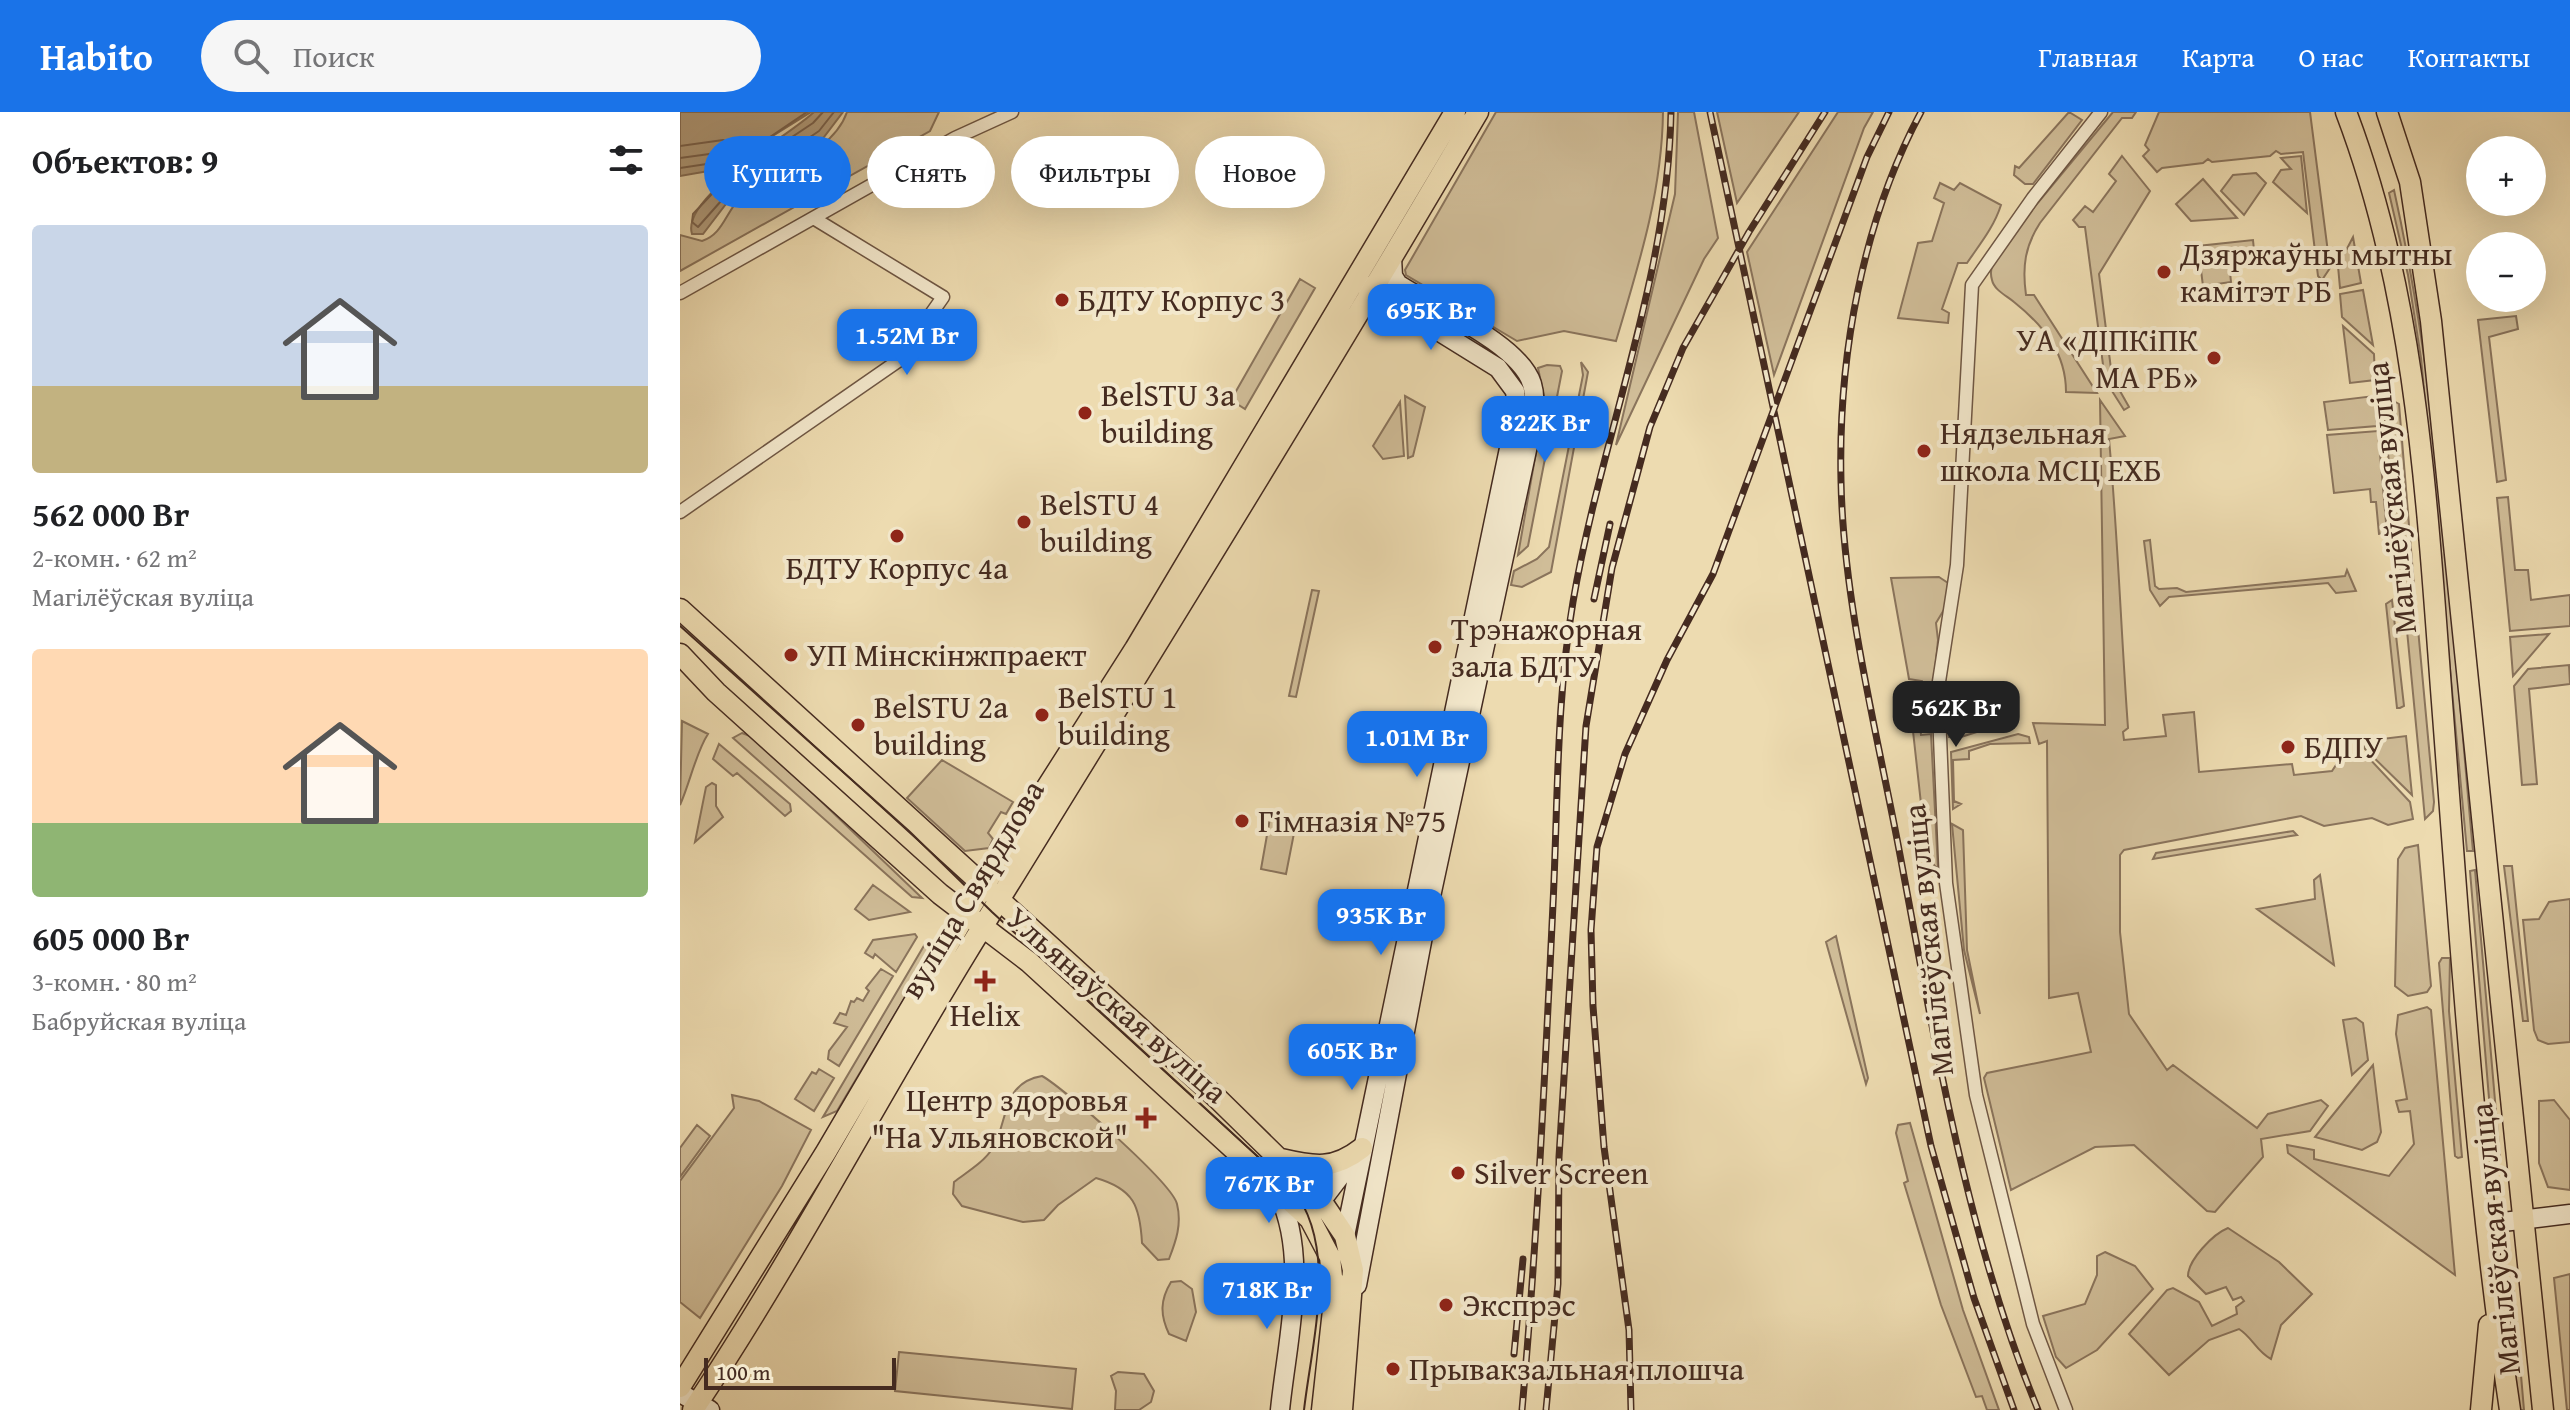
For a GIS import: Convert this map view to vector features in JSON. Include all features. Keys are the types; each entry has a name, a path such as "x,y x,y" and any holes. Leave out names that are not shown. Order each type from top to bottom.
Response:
{"main road":[{"name":"вуліца Свярдлова","path":"690,1401 826,1152 966,914 1135,649 1455,112"},
{"name":"вуліца Свярдлова","path":"690,1401 778,1275 983,927 1157,649 1478,112"},
{"name":"Магілёўская вуліца","path":"2346,112 2387,244 2411,388 2434,592 2491,1285 2510,1410"},
{"name":"Магілёўская вуліца","path":"2387,112 2410,182 2428,295 2543,1410"},
{"path":"1352,1311 1427,915 1533,422 1535,397 1528,375 1510,352 1398,284 1393,276 1392,258"},
{"path":"1322,1410 1334,1296 1362,1148 1517,410 1515,391 1498,368 1355,279"},
{"name":"Ульянаўская вуліца","path":"680,609 1218,1099 1320,1199 1345,1236"},
{"name":"Ульянаўская вуліца","path":"680,654 769,739 966,914 1029,962 1310,1219 1330,1257 1334,1296"},
{"path":"769,739 791,712"},
{"path":"1189,1108 1206,1107 1218,1099"},
{"path":"1281,1159 1327,1167 1346,1160 1362,1148"},
{"path":"1295,1255 1320,1199 1362,1148"},
{"path":"1274,1185 1287,1211 1295,1255 1280,1410"},
{"path":"2486,1224 2570,1214"},
{"path":"1342,1410 1353,1270 1345,1236"},
{"path":"2481,1410 2491,1285"}],"street":[{"path":"680,293 955,138 1012,112"},
{"name":"Магілёўская вуліца","path":"2066,1410 2033,1324 1976,1095 1946,883 1938,688 1957,565 1972,285 2033,198 2101,112"},
{"path":"680,512 898,361 943,297 815,219"}],"shaded area":[{"path":"847,112 939,112 930,131 921,136 867,136 867,166 851,175 851,136 832,136"},
{"path":"1496,112 1663,112 1654,199 1616,341 1564,331 1517,341 1406,275 1405,270"},
{"path":"1678,112 1694,112 1718,238 1704,259 1616,445 1675,194"},
{"path":"1717,112 1799,112 1737,203"},
{"path":"1838,112 1873,112 1864,128 1774,375 1747,252"},
{"path":"2069,112 2082,120 2033,184 2025,184 2014,175 2015,166 2019,168"},
{"path":"2113,112 2136,112 2132,118 2122,118 2040,223 2026,257 2026,295 2034,295 2097,393 2066,392 2062,365 2051,341 2025,311 1995,287 1991,271 2003,245"},
{"path":"2159,112 2310,112 2330,268 2322,280 2318,276 2303,152 2281,154 2276,151 2270,156 2212,162 2208,159 2203,163 2162,168 2157,172 2143,156 2149,150 2145,145"},
{"path":"2122,156 2150,191 2099,274 2112,377 2129,407 2124,410 2105,380 2085,227 2079,227 2073,220 2085,206 2093,212 2116,181 2109,174"},
{"path":"2301,156 2307,213 2273,182 2281,170 2291,169 2281,158"},
{"path":"2256,173 2266,183 2244,215 2221,191 2233,175"},
{"path":"2203,179 2237,218 2191,221 2176,204"},
{"path":"1940,183 1954,190 1960,183 2001,205 1991,228 1967,263 1958,263 1942,309 1949,313 1948,323 1898,318 1918,243 1932,241 1944,203 1934,198"},
{"path":"2394,190 2424,354 2435,436 2473,851 2467,851 2421,358 2408,275 2389,193"},
{"path":"732,208 792,208 680,271 680,235 702,241 710,238"},
{"path":"2353,237 2361,283 2340,288 2338,266"},
{"path":"2253,240 2254,250 2228,253 2231,282 2203,286 2198,246"},
{"path":"1300,279 1315,288 1245,409 1231,400"},
{"path":"2363,290 2373,345 2342,317 2340,294"},
{"path":"2516,316 2518,329 2489,337 2506,480 2497,482 2478,320"},
{"path":"2343,326 2374,354 2375,380 2350,383"},
{"path":"1581,362 1588,372 1551,572 1522,587 1511,585 1514,571 1537,559 1549,547 1583,375"},
{"path":"1560,366 1562,371 1528,546 1518,555 1545,401 1538,368"},
{"path":"2383,395 2399,404 2414,586 2400,591"},
{"path":"1405,396 1425,407 1413,456 1408,458"},
{"path":"2374,396 2377,426 2328,430 2324,402"},
{"path":"2100,400 2125,436 2109,439 2128,728 2123,732 2124,740 2166,736 2163,715 2194,712 2199,772 2292,764 2294,775 2332,771 2342,756 2366,755 2410,802 2413,819 2388,825 2372,818 2324,826 2301,816 2124,850 2120,855 2120,932 2129,1014 2167,1070 2173,1065 2257,1128 2268,1114 2321,1100 2328,1106 2310,1131 2261,1139 2263,1157 2215,1212 2207,1211 2134,1145 2095,1147 2011,1190 1984,1078 1987,1073 2091,1052 2078,993 2049,998 2047,741 2039,744 2033,723 2105,725"},
{"path":"1400,402 1404,456 1383,459 1373,446"},
{"path":"2378,431 2387,533 2379,534 2376,502 2371,502 2370,489 2334,493 2327,435"},
{"path":"2508,497 2515,570 2528,570 2531,600 2570,595 2570,626 2510,631 2497,498"},
{"path":"2150,540 2155,586 2159,589 2177,588 2186,592 2345,576 2347,570 2356,591 2336,593 2328,583 2169,597 2160,606 2150,590 2144,541"},
{"path":"1939,577 1948,583 1945,608 1936,623 1938,640 1930,722 1920,725 1921,735 1931,734 1938,869 1927,858 1911,713 1923,708 1922,681 1909,679 1891,578"},
{"path":"1312,590 1319,591 1296,697 1289,696"},
{"path":"2404,599 2416,607 2434,802 2433,811 2425,819"},
{"path":"2392,600 2404,706 2400,708 2397,708 2386,604"},
{"path":"2549,634 2513,676 2510,637"},
{"path":"2569,665 2570,684 2529,689 2537,784 2522,785 2514,686 2528,669"},
{"path":"1944,708 2002,717 2002,724 1958,738 1949,737"},
{"path":"682,721 708,734 680,805"},
{"path":"742,733 755,738 922,898 912,897 733,738"},
{"path":"2018,734 2029,737 2030,743 1990,744 1969,751 1969,759 1953,760 1954,801 1961,804 1953,809 1951,752"},
{"path":"2406,736 2412,795 2364,748 2366,741"},
{"path":"719,744 790,804 791,811 785,816 737,773 733,776 713,759"},
{"path":"942,760 1013,802 1006,814 1001,812 988,833 993,839 989,848 965,851 907,798"},
{"path":"712,783 716,785 716,806 723,817 695,842 706,787"},
{"path":"1270,818 1296,823 1286,874 1261,869"},
{"path":"1952,824 1963,830 1967,950 1980,1014 1964,950"},
{"path":"2293,831 2297,835 2153,859 2156,853"},
{"path":"2418,845 2431,986 2427,992 2408,996 2395,986 2398,859 2405,848"},
{"path":"2504,866 2512,866 2528,1021 2523,1021"},
{"path":"2475,870 2500,1158 2494,1158 2470,871"},
{"path":"2320,875 2334,965 2257,909 2315,899 2314,880"},
{"path":"873,885 910,912 869,920 855,909"},
{"path":"2570,899 2570,1042 2548,1044 2538,1040 2534,1030 2523,920 2539,919 2549,902"},
{"path":"915,934 917,937 896,972 875,954 873,958 865,953 873,940"},
{"path":"1836,936 1868,1078 1866,1084 1826,942"},
{"path":"925,944 936,946 837,1111 823,1117"},
{"path":"2442,958 2450,958 2449,1011 2462,1157 2458,1158 2455,1156 2439,963"},
{"path":"881,969 893,976 839,1066 828,1059 829,1051 847,1027 834,1023 840,1013 846,1015 851,1001 857,998 863,1001 869,991 866,988"},
{"path":"2427,1007 2431,1010 2455,1275 2288,1153 2287,1145 2314,1150 2314,1159 2389,1176 2414,1144 2410,1111 2399,1112 2396,1101 2407,1099 2396,1034 2398,1015"},
{"path":"2356,1018 2363,1023 2368,1060 2352,1075 2343,1020"},
{"path":"2373,1065 2381,1132 2377,1142 2362,1150 2315,1137"},
{"path":"819,1069 834,1078 814,1111 795,1099 812,1072 816,1074"},
{"path":"1042,1076 1116,1137 1171,1193 1177,1204 1179,1225 1169,1259 1158,1260 1142,1243 1137,1209 1127,1194 1109,1182 1096,1178 1058,1205 1044,1220 1023,1222 962,1206 953,1194 954,1182 980,1163 992,1149 1012,1095 1028,1080"},
{"path":"732,1095 759,1101 811,1130 782,1186 700,1318 680,1302 680,1181 734,1108"},
{"path":"2554,1100 2570,1120 2570,1190 2548,1187 2539,1163 2539,1101"},
{"path":"1910,1123 1963,1310 1999,1410 1987,1410 1982,1396 1976,1397 1941,1305 1904,1183 1908,1181 1896,1133 1898,1125"},
{"path":"697,1125 710,1136 680,1177 680,1148"},
{"path":"2228,1228 2279,1262 2312,1294 2281,1325 2271,1359 2239,1329 2209,1340 2169,1375 2129,1334 2167,1290 2173,1288 2199,1302 2212,1326 2237,1314 2236,1307 2244,1301 2241,1297 2233,1300 2226,1287 2206,1294 2188,1276 2202,1248"},
{"path":"2105,1252 2135,1266 2153,1289 2097,1350 2066,1368 2056,1357 2043,1316 2085,1304 2097,1275 2097,1256"},
{"path":"2570,1274 2570,1410 2567,1410 2554,1278"},
{"path":"1181,1281 1192,1289 1196,1312 1186,1341 1169,1334 1163,1314 1163,1301 1171,1282"},
{"path":"2506,1282 2513,1282 2524,1410 2519,1410"},
{"path":"899,1352 1076,1369 1072,1409 895,1391"},
{"path":"1118,1372 1144,1374 1154,1391 1151,1402 1139,1410 1115,1410 1116,1391 1111,1376"}],"water":[{"path":"680,112 811,112 773,136 704,136 704,172 680,176"},
{"path":"814,112 843,112 825,136 783,136"},
{"path":"703,202 704,208 723,208 703,234 692,234 693,219"}],"tram line":[{"path":"680,626 909,831 992,912 1292,1188 1306,1212 1315,1238 1319,1266 1316,1325 1304,1410"}],"railway":[{"path":"1522,1410 1540,1157 1558,752 1567,640 1585,540 1646,297 1667,175 1671,112"},
{"path":"1710,112 1931,1146 1974,1298 2014,1410"},
{"path":"1546,1410 1558,1284 1559,1157 1586,726 1612,568 1650,427 1683,348 1749,232 1825,112"},
{"path":"1631,1410 1629,1330 1604,1147 1593,1006 1591,930 1597,847 1625,754 1667,660 1713,574 1867,157 1889,112"},
{"path":"1921,112 1900,154 1883,199 1858,291 1844,386 1841,434 1843,525 1862,661 1953,1128 1990,1272 2038,1410"},
{"path":"1594,599 1610,524"},
{"path":"1514,1354 1523,1259"}],"place":[{"name":"Дзяржаўны мытны камітэт РБ","path":"2164,272"},
{"name":"БДТУ Корпус 3","path":"1062,300"},
{"name":"УА «ДІПКіПК МА РБ»","path":"2214,358"},
{"name":"BelSTU 3a building","path":"1085,413"},
{"name":"Нядзельная школа МСЦ ЕХБ","path":"1924,451"},
{"name":"BelSTU 4 building","path":"1024,522"},
{"name":"БДТУ Корпус 4а","path":"897,536"},
{"name":"Трэнажорная зала БДТУ","path":"1435,647"},
{"name":"УП Мінскінжпраект","path":"791,655"},
{"name":"BelSTU 1 building","path":"1042,715"},
{"name":"BelSTU 2a building","path":"858,725"},
{"name":"БДПУ","path":"2288,747"},
{"name":"Гімназія №75","path":"1242,821"},
{"name":"Helix","path":"985,981"},
{"name":"Центр здоровья \"На Ульяновской\"","path":"1146,1118"},
{"name":"Silver Screen","path":"1458,1173"},
{"name":"Экспрэс","path":"1446,1305"},
{"name":"Прывакзальная плошча","path":"1393,1369"}]}
